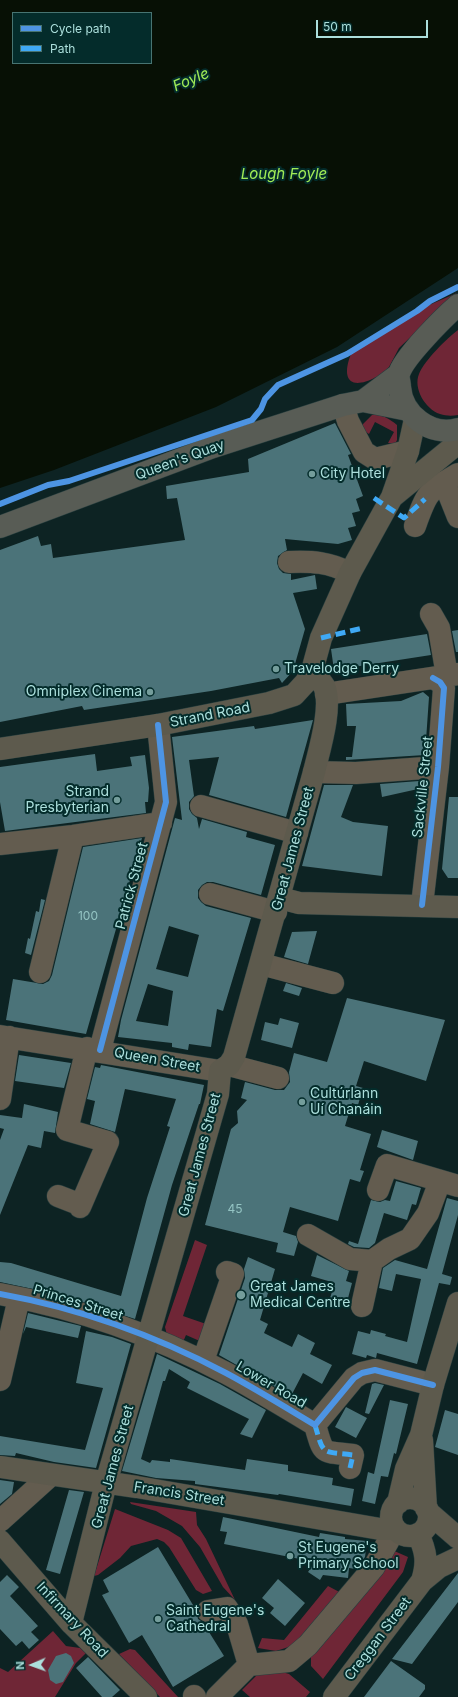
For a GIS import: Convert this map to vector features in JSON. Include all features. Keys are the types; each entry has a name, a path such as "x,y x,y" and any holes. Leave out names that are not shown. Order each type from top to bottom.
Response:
{"highway":[{"path":"412,415 401,395 399,374 407,360 420,344 457,307"},
{"name":"Queen's Quay","path":"0,527 212,447 353,403 399,374"},
{"name":"Queen's Quay","path":"353,403 412,415 425,426 436,429 446,431 458,430"}],"main road":[{"path":"325,725 311,706 294,695 306,682 312,671 321,638 350,573 392,497 408,451 412,415"},
{"path":"392,497 458,443"},
{"path":"312,671 324,686 326,694"},
{"name":"Great James Street","path":"72,1623 106,1483 149,1337 218,1094 224,1068 234,1057 278,905 314,772 325,725 326,694"},
{"name":"Strand Road","path":"0,749 158,725 269,703 294,695"},
{"path":"278,905 299,902 458,907"},
{"path":"458,1303 433,1385 421,1435 406,1469 395,1514 406,1535 418,1534 432,1545 458,1553"},
{"path":"418,1534 428,1522 421,1435"},
{"name":"Francis Street","path":"0,1467 358,1524 380,1529 395,1514"},
{"path":"395,1514 407,1499 413,1499 418,1501 458,1538"},
{"name":"Creggan Street","path":"418,1534 426,1555 426,1567 422,1581"},
{"name":"Infirmary Road","path":"0,1541 72,1623 146,1697"},
{"name":"Creggan Street","path":"334,1697 422,1581 439,1567 458,1558"}],"street":[{"path":"353,403 348,422 364,452 375,459 408,451"},
{"path":"416,526 424,499 431,490 451,478 458,517"},
{"path":"289,562 322,562 350,573"},
{"path":"326,694 446,676 439,628 431,614"},
{"name":"Sackville Street","path":"422,905 438,767 444,688 440,682 446,676"},
{"name":"Patrick Street","path":"58,1196 81,1204 108,1142 66,1130 93,1049 166,802 158,725"},
{"path":"314,772 356,773 438,767"},
{"path":"201,806 297,834"},
{"path":"0,844 72,836 161,823"},
{"path":"40,972 72,836"},
{"path":"210,894 278,905"},
{"path":"261,964 334,983"},
{"path":"0,1099 5,1037"},
{"name":"Queen Street","path":"5,1037 224,1068 278,1078"},
{"path":"308,1235 350,1259 372,1261 389,1249 410,1239 449,1184 387,1165 378,1190"},
{"path":"362,1306 372,1261"},
{"path":"203,1361 217,1309 233,1274 227,1272"},
{"path":"0,1380 10,1296"},
{"name":"Princes Street","path":"10,1296 87,1316 149,1337"},
{"name":"Lower Road","path":"149,1337 227,1373 315,1425 320,1446 325,1451 353,1455 350,1468"},
{"name":"Lower Road","path":"315,1425 354,1378 362,1373 375,1370 433,1385"},
{"path":"0,1520 51,1475"},
{"path":"226,1694 249,1665 289,1661 308,1644 374,1568 395,1514"},
{"path":"208,1611 228,1608 237,1624 249,1665"}],"shaded area":[{"path":"457,293 399,348 389,367 377,380 376,377 360,383 350,380 347,370 351,354 427,306"},
{"path":"458,330 458,415 451,416 440,414 425,403 419,391 418,380 419,374 431,356"},
{"path":"372,415 382,416 397,425 397,440 395,444 388,443 394,432 375,422 369,434 363,430 363,424"},
{"path":"195,1240 207,1245 183,1316 209,1325 202,1342 186,1335 183,1342 167,1335 165,1327"},
{"path":"130,1502 196,1512 197,1525 206,1539 235,1600 223,1587 200,1547 182,1526 156,1511 131,1504"},
{"path":"115,1509 168,1530 181,1538 212,1591 203,1594 196,1590 169,1547 164,1542 157,1539 131,1546 120,1558 98,1575 94,1576"},
{"path":"392,1550 408,1557 403,1572 323,1679 311,1666 311,1650"},
{"path":"328,1586 345,1595 301,1643 276,1651 258,1648 262,1638 284,1640"},
{"path":"53,1631 66,1646 80,1648 86,1653 76,1663 55,1697 0,1697 0,1668 8,1672"},
{"path":"130,1649 135,1650 178,1697 160,1697 119,1654"},
{"path":"282,1672 289,1674 310,1692 306,1697 250,1697 242,1690 259,1673"}],"water":[{"name":"Lough Foyle","path":"0,0 458,0 458,268 337,347 216,407 54,470 0,488"}],"building":[{"path":"335,423 351,454 348,455 363,496 356,499 360,511 352,513 356,526 348,528 352,540 338,544 285,539 287,550 278,556 277,563 279,569 283,573 291,574 291,580 315,575 317,589 293,593 305,629 293,671 282,683 279,678 211,691 84,710 82,706 0,722 0,550 38,536 41,546 51,544 53,558 185,540 177,498 167,499 166,486 249,472 248,459"},
{"path":"458,630 458,652 456,652 452,631"},
{"path":"427,634 431,655 334,670 331,649"},
{"path":"423,692 429,697 425,755 346,760 346,757 352,757 356,726 347,726 346,704 401,701"},
{"path":"313,720 286,817 209,795 219,757 189,760 194,796 189,802 189,809 197,818 199,829 202,819 247,832 246,837 275,845 261,895 213,882 207,882 198,890 198,898 206,906 251,918 223,1011 217,1009 211,1047 189,1044 188,1050 172,1047 172,1043 118,1037 121,1020 175,818 182,820 172,737 254,726 255,729","holes":["169,926 199,935 188,977 156,969","148,984 173,991 168,1026 136,1021"]},
{"path":"95,754 97,771 132,766 130,757 145,755 149,788 148,802 145,802 146,813 5,831 0,802 0,767"},
{"path":"419,781 418,789 382,797 380,784"},
{"path":"324,785 353,785 341,817 353,822 388,826 382,876 302,866"},
{"path":"449,797 458,797 458,878 448,878 442,869"},
{"path":"142,838 86,1034 6,1020 13,979 43,984 49,981 52,975 83,847"},
{"path":"41,899 45,900 31,955 25,953 28,938 30,939 36,911 39,912"},
{"path":"317,931 308,964 284,957 292,932"},
{"path":"286,983 302,988 299,996 283,991"},
{"path":"347,998 445,1020 426,1081 364,1061 356,1086 363,1088 358,1105 352,1103 345,1126 371,1134 360,1170 364,1171 360,1182 350,1179 338,1221 290,1207 283,1232 296,1236 298,1242 294,1256 276,1252 278,1243 205,1225 231,1129 238,1123 237,1111 247,1100 241,1098 245,1082 275,1090 284,1090 290,1082 289,1072 294,1053 327,1062"},
{"path":"280,1018 299,1023 292,1048 261,1040 265,1022 278,1025"},
{"path":"19,1055 71,1063 64,1088 15,1081"},
{"path":"101,1065 204,1085 200,1104 172,1185 135,1319 61,1295 0,1282 0,1262 11,1263 121,1296 147,1198 170,1127 167,1126 176,1099 125,1089 115,1132 90,1124 95,1101 87,1099 95,1067 100,1068"},
{"path":"24,1104 58,1112 55,1133 44,1131 41,1148 28,1145 0,1215 0,1140 4,1129 0,1128 0,1115 22,1118"},
{"path":"382,1130 418,1141 413,1160 377,1147"},
{"path":"396,1181 421,1188 416,1205 412,1204 407,1220 384,1213 375,1243 369,1248 354,1247 348,1244 349,1241 358,1244 371,1200 380,1202 385,1200 390,1201"},
{"path":"447,1198 458,1201 458,1215 442,1274 452,1277 450,1285 439,1283 417,1364 377,1353 376,1358 367,1355 366,1358 352,1354 358,1331 370,1334 371,1330 386,1334 385,1336 407,1342 421,1279 396,1274 392,1291 379,1288 383,1268 395,1260 427,1269"},
{"path":"317,1255 349,1271 346,1281 352,1283 347,1302 330,1298 335,1283 311,1276"},
{"path":"248,1257 275,1269 260,1320 268,1324 264,1333 292,1347 298,1334 315,1343 310,1354 332,1365 322,1384 303,1373 291,1396 219,1355 245,1278 244,1269"},
{"path":"28,1313 81,1326 78,1338 26,1327 23,1334"},
{"path":"86,1331 112,1337 131,1344 96,1468 54,1462 16,1453 15,1456 0,1455 0,1436 85,1450 103,1388 76,1383"},
{"path":"157,1354 220,1384 266,1410 252,1438 240,1434 249,1419 187,1388 190,1382 169,1369 165,1381 163,1381 141,1459 150,1463 152,1460 170,1462 170,1459 245,1470 247,1459 288,1465 288,1471 333,1478 332,1485 354,1489 351,1506 279,1494 195,1484 195,1481 156,1478 122,1471"},
{"path":"375,1383 384,1385 369,1414 365,1413 372,1384"},
{"path":"390,1400 408,1404 396,1454 394,1453 388,1477 381,1476 375,1504 362,1501 368,1472 374,1474"},
{"path":"346,1407 367,1418 356,1438 335,1427"},
{"path":"445,1410 458,1414 458,1455 435,1447"},
{"path":"0,1480 14,1482 12,1494 0,1504"},
{"path":"69,1490 84,1492 60,1574 46,1570"},
{"path":"223,1517 319,1537 320,1533 345,1537 345,1539 367,1541 365,1557 356,1569 349,1568 348,1578 323,1575 320,1580 308,1572 315,1562 224,1544 227,1532 220,1531"},
{"name":"Saint Eugene's Cathedral","path":"158,1547 196,1610 198,1619 204,1623 215,1622 218,1628 209,1632 224,1656 173,1687 142,1635 129,1643 102,1595 109,1592 103,1580"},
{"path":"458,1573 458,1602 412,1664 392,1659"},
{"path":"7,1575 19,1587 10,1596 38,1626 31,1632 39,1640 29,1649 22,1641 16,1646 0,1629 0,1582"},
{"path":"278,1579 305,1603 285,1626 270,1613 274,1608 262,1598"},
{"path":"66,1653 71,1656 74,1663 63,1682 56,1684 50,1680 48,1670 56,1656"},
{"path":"88,1657 120,1690 112,1697 102,1697 76,1668"},
{"path":"391,1661 425,1685 425,1689 419,1697 364,1697"}],"marked path":[{"path":"374,498 404,518 425,499"},
{"path":"321,638 363,628"},
{"path":"315,1425 320,1442 325,1450 329,1452 353,1455 350,1468"}],"cycle path":[{"path":"0,504 48,485 69,481 252,420 261,409 265,399 278,385 347,354 417,311 430,301 458,287"},
{"path":"422,905 438,767 444,688 440,682 433,678"},
{"path":"100,1050 166,802 158,725"},
{"path":"0,1294 87,1315 144,1335 226,1373 315,1425 354,1378 362,1373 375,1370 433,1385"}],"place":[{"name":"City Hotel","path":"312,474"},
{"name":"Travelodge Derry","path":"276,669"},
{"name":"Omniplex Cinema","path":"150,692"},
{"name":"Strand Presbyterian","path":"117,800"},
{"name":"Cultúrlann Uí Chanáin","path":"302,1102"},
{"name":"Great James Medical Centre","path":"241,1295"},
{"name":"St Eugene's Primary School","path":"290,1556"},
{"name":"Saint Eugene's Cathedral","path":"158,1619"}],"water label":[{"name":"Foyle","path":"191,80"}]}
